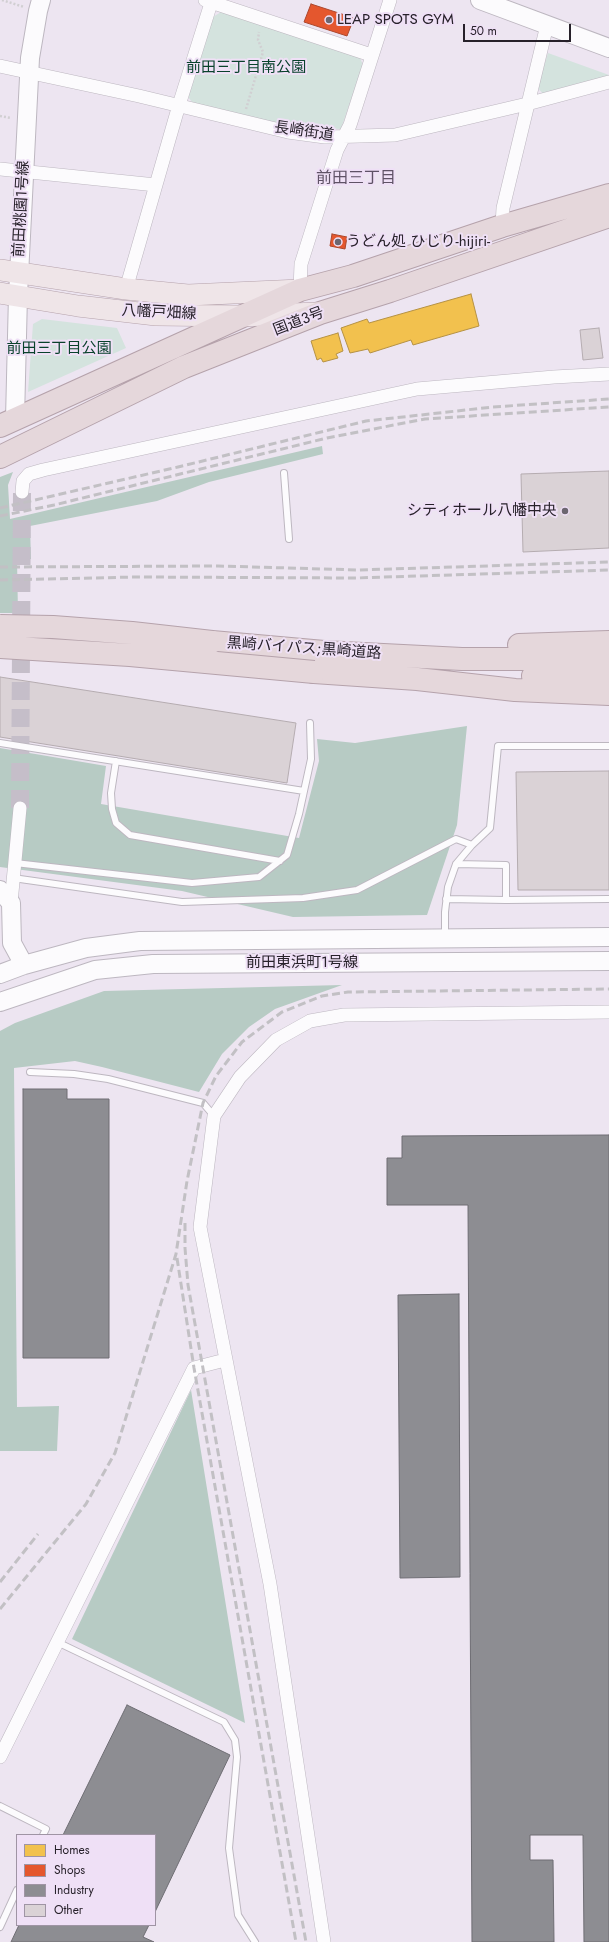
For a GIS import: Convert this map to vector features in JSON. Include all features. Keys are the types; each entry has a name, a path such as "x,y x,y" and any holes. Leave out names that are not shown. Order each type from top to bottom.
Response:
{"highway":[{"name":"国道3号","path":"7,423 300,290 353,276 502,226 609,195"},
{"name":"国道3号","path":"0,457 184,367 320,312 390,291 609,216"},
{"name":"黒崎バイパス;黒崎道路","path":"0,626 53,627 132,633 324,652 462,659 609,659"},
{"path":"324,652 609,642"},
{"name":"黒崎バイパス;黒崎道路","path":"0,647 130,655 314,672 609,676"},
{"path":"314,672 417,678 515,690 609,694"}],"main road":[{"name":"八幡戸畑線","path":"10,272 126,289 188,295 300,290"},
{"name":"八幡戸畑線","path":"9,294 78,306 156,315 241,316 320,312"}],"street":[{"path":"300,290 302,264 337,150 350,125 371,55 390,0"},
{"path":"480,0 609,48"},
{"path":"126,289 209,1 371,55"},
{"name":"前田桃園1号線","path":"7,423 10,272 23,172 30,58 40,5"},
{"path":"502,226 503,208 547,25"},
{"name":"長崎街道","path":"0,66 288,132 324,137 395,135 527,104 609,82"},
{"path":"0,169 156,185"},
{"path":"22,492 24,481 29,474 44,470 409,391 475,383 609,374"},
{"path":"20,808 15,863 8,890 12,943 24,965"},
{"name":"前田東浜町1号線","path":"0,974 24,965 86,948 140,941 609,937"},
{"name":"前田東浜町1号線","path":"0,1002 95,970 153,964 609,961"},
{"path":"324,1942 270,1584 200,1227 214,1116 240,1077 276,1040 310,1022 344,1015 609,1012"},
{"path":"0,1757 194,1368 225,1360"}],"lane":[{"path":"284,473 289,539"},
{"path":"15,863 192,883 259,878 287,855 312,759 310,724"},
{"path":"0,743 304,791"},
{"path":"445,938 446,899 448,887 456,864 472,845 490,828 498,746 609,746"},
{"path":"116,761 111,794 112,809 116,823 130,835 280,861"},
{"path":"8,890 182,902 303,898 357,890 456,839 472,845"},
{"path":"456,864 506,866 506,900"},
{"path":"446,899 609,899"},
{"path":"30,1072 74,1074 108,1079 203,1103 214,1116"},
{"path":"58,1642 224,1722 235,1740 237,1757 228,1848 238,1915 255,1942"},
{"path":"0,1806 46,1829 44,1834"},
{"path":"0,1927 16,1892"}],"path":[{"path":"2,0 40,5"},
{"path":"242,121 263,52 258,40 261,19"}],"green space":[{"name":"前田三丁目南公園","path":"221,12 359,55 363,65 341,129 291,127 193,103 188,97 213,17"},
{"path":"548,53 609,76 543,94 537,87"},
{"name":"前田三丁目公園","path":"42,319 117,328 126,348 28,392 33,324"},
{"path":"322,446 323,454 209,482 157,501 30,526 31,559 17,560 18,613 0,613 0,477 13,472 8,485 10,519"},
{"path":"467,726 457,825 427,915 293,917 182,891 0,867 0,748 106,766 101,804 299,838 319,761 317,739 355,743"},
{"path":"342,985 275,1009 249,1027 222,1054 199,1092 75,1061 14,1068 17,1407 59,1406 57,1451 0,1451 0,1031 15,1023 104,991"},
{"path":"191,1390 245,1723 72,1639"}],"building: Homes":[{"path":"471,294 479,326 413,345 411,340 370,353 368,349 350,353 341,328 367,319 369,323"},
{"path":"338,333 343,351 336,354 338,358 323,362 321,358 317,360 311,341"}],"building: Shops":[{"name":"LEAP SPOTS GYM","path":"311,4 354,18 347,36 304,22"},
{"name":"うどん処 ひじり-hijiri-","path":"332,234 347,237 345,249 330,246"}],"building: Industry":[{"path":"23,1089 67,1089 67,1099 109,1099 109,1358 23,1358"},
{"path":"609,1135 609,1942 584,1942 583,1835 530,1835 530,1860 553,1860 554,1942 472,1942 468,1205 387,1205 387,1158 402,1158 402,1136"},
{"path":"459,1294 460,1577 400,1578 398,1295"},
{"path":"127,1705 230,1755 156,1910 156,1834 63,1834"},
{"path":"19,1926 148,1926 143,1937 154,1942 11,1942"}],"building: Other":[{"path":"599,328 603,358 583,360 580,330"},
{"name":"シティホール八幡中央","path":"609,471 609,548 523,552 521,474"},
{"path":"0,677 296,723 287,783 0,737"},
{"path":"609,771 609,890 518,890 516,772"}],"tunnel":[{"path":"20,808 22,492"}],"railway":[{"path":"0,508 178,467 366,421 493,407 609,399"},
{"path":"0,516 54,505 327,438 425,419 609,407"},
{"path":"0,567 218,566 359,570 609,562"},
{"path":"0,580 137,577 356,578 609,570"},
{"path":"0,1609 86,1504 115,1453 176,1254 187,1181 203,1103 216,1076 242,1042 282,1012 322,996 348,992 609,989"},
{"path":"185,1223 185,1248 188,1285 306,1942"},
{"path":"177,1258 194,1368 296,1942"},
{"path":"0,1582 38,1534"}],"place":[{"name":"LEAP SPOTS GYM","path":"329,20"},
{"name":"うどん処 ひじり-hijiri-","path":"338,242"},
{"name":"シティホール八幡中央","path":"565,511"}],"district":[{"name":"前田三丁目","path":"356,179"}]}
